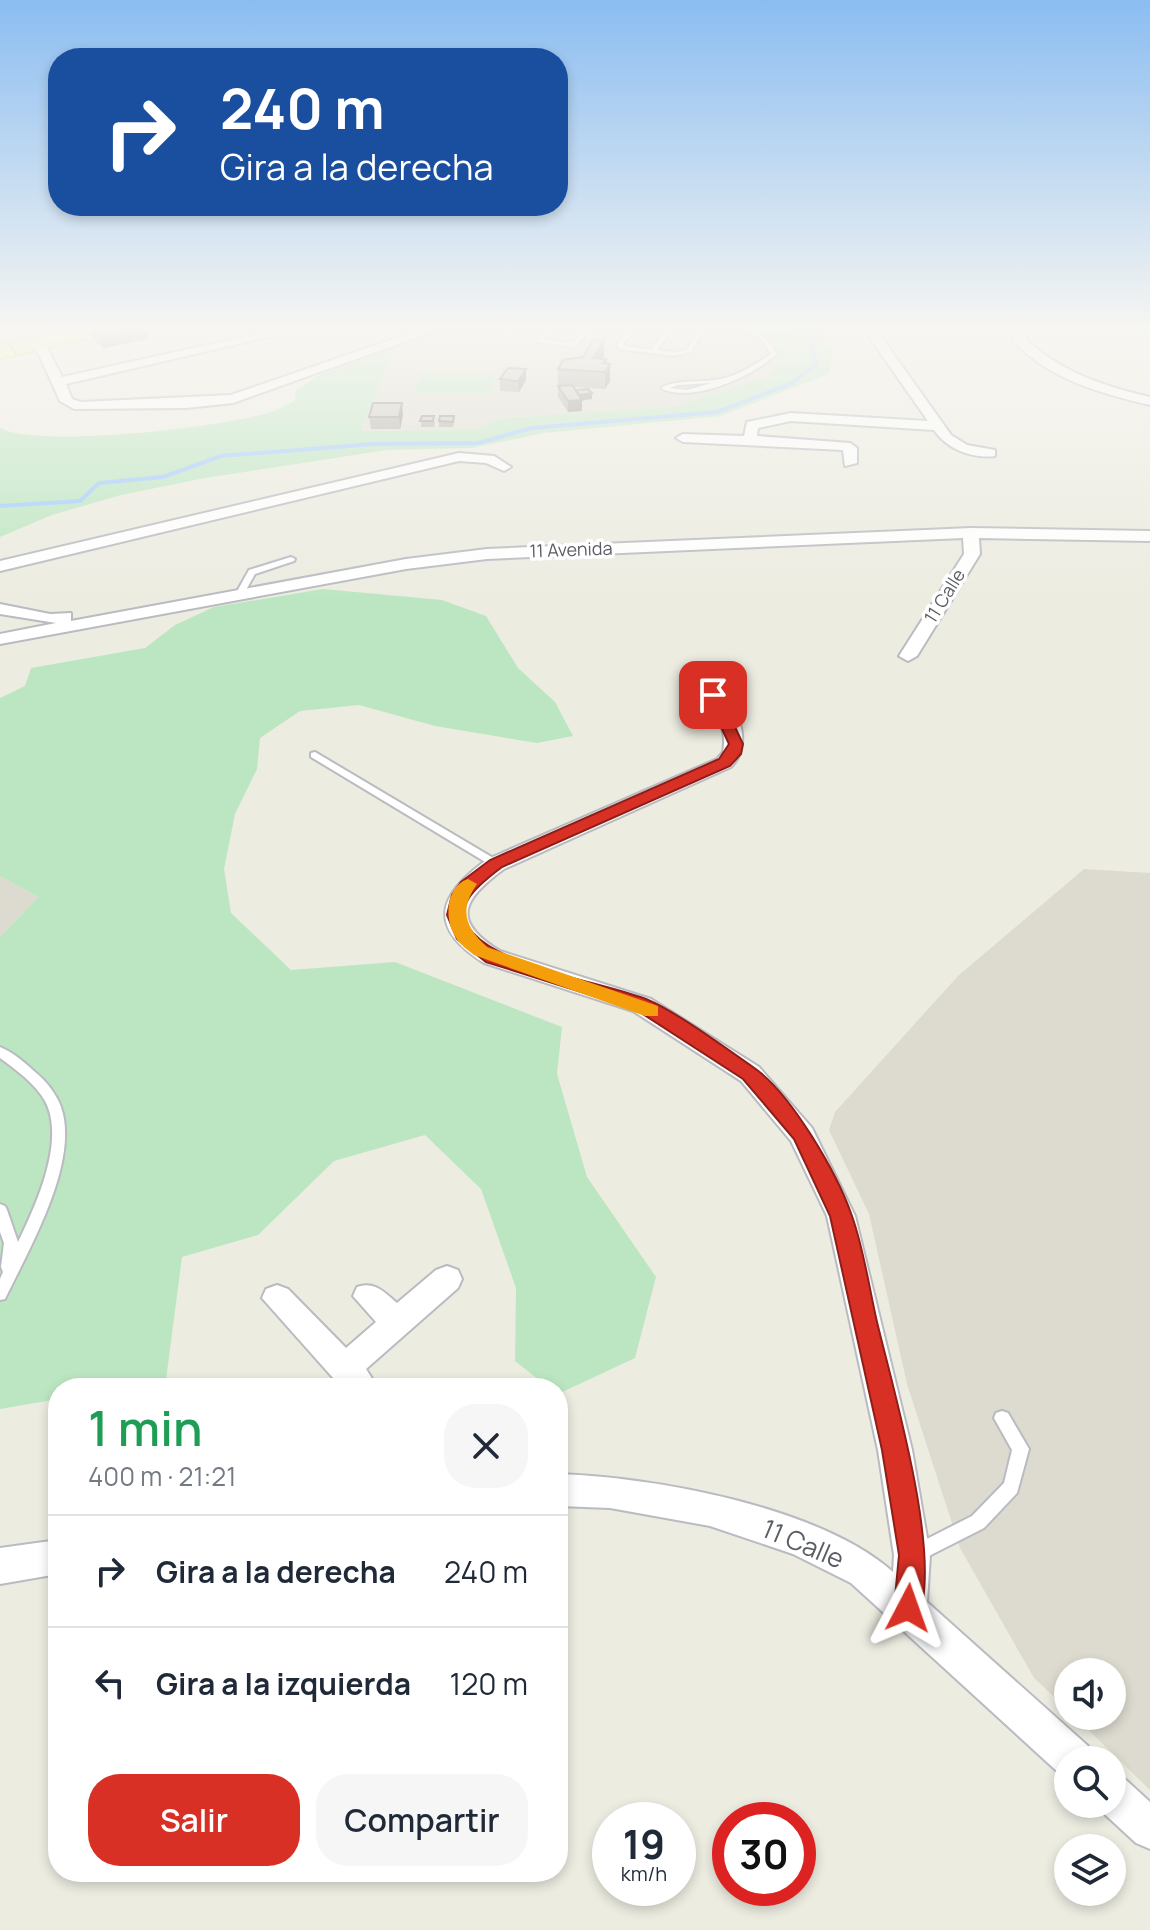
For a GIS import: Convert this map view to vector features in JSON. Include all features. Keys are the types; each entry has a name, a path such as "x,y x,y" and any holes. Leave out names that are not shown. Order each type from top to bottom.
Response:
{"street":[{"path":"750,440 752,425 786,418"},
{"path":"808,418 935,426"},
{"path":"930,418 963,448 990,453"},
{"path":"683,438 845,446 850,448 850,463"},
{"path":"0,566 459,457 489,459 504,467"},
{"name":"11 Avenida","path":"0,639 406,564 487,554 971,533 1150,536"},
{"name":"11 Calle","path":"908,656 972,554 971,533"},
{"path":"0,609 50,619 140,604 162,610"},
{"path":"701,688 717,699 734,735 733,754 724,763 496,864 467,885 457,905 458,926 471,944 492,957 642,1005 750,1074 802,1135 841,1216 895,1450 912,1555 908,1608"},
{"path":"277,1298 354,1378 397,1322 447,1279"},
{"path":"368,1296 397,1322"},
{"name":"11 Calle","path":"568,1491 664,1500 755,1522 864,1570 1059,1746"},
{"path":"0,1566 48,1559"},
{"path":"1126,1807 1150,1829"}],"lane":[{"path":"239,595 252,572 291,559"},
{"path":"315,755 496,864"},
{"path":"0,1052 26,1069 55,1107 58,1154 29,1232 0,1293"},
{"path":"0,1210 11,1243 0,1293"},
{"path":"912,1555 978,1522 1011,1487 1021,1449 1002,1418"}],"shaded area":[{"path":"365,418 503,418 474,430 359,431"},
{"path":"1084,869 1150,873 1150,1790 1126,1767 1126,1746 1105,1746 1088,1730 1126,1730 1126,1658 1054,1658 1054,1697 1034,1678 960,1548 907,1384 869,1214 829,1130 835,1112 958,976"},
{"path":"0,876 38,897 0,937"}],"green space":[{"path":"245,418 365,418 360,431 474,430 503,418 699,418 544,433 471,448 387,450 205,478 121,495 52,515 0,537 0,428 21,434 92,436 178,429"},
{"path":"323,589 442,600 486,616 518,668 555,702 573,736 537,743 435,726 359,705 300,711 260,738 257,769 235,814 224,869 231,913 291,970 395,962 562,1027 557,1074 587,1177 656,1277 635,1358 568,1389 568,1378 536,1378 515,1361 516,1288 481,1189 425,1135 334,1161 258,1235 182,1257 166,1378 48,1378 48,1401 0,1409 0,937 38,897 0,876 0,698 25,686 31,668 145,648 175,625 214,607"}],"building":[{"path":"440,418 454,418 453,422 439,421"}],"waterway":[{"path":"0,506 80,501 99,483 163,477 221,456 373,444 478,443 532,428 647,418"}],"slow traffic":[{"path":"468,884 460,895 456,915 463,935 480,951 652,1011"}],"route":[{"path":"713,695 736,744 733,754 724,763 496,864 467,885 460,895 456,915 458,926 471,944 492,957 642,1005 750,1074 802,1135 841,1216 895,1450 912,1555 908,1608"}]}
